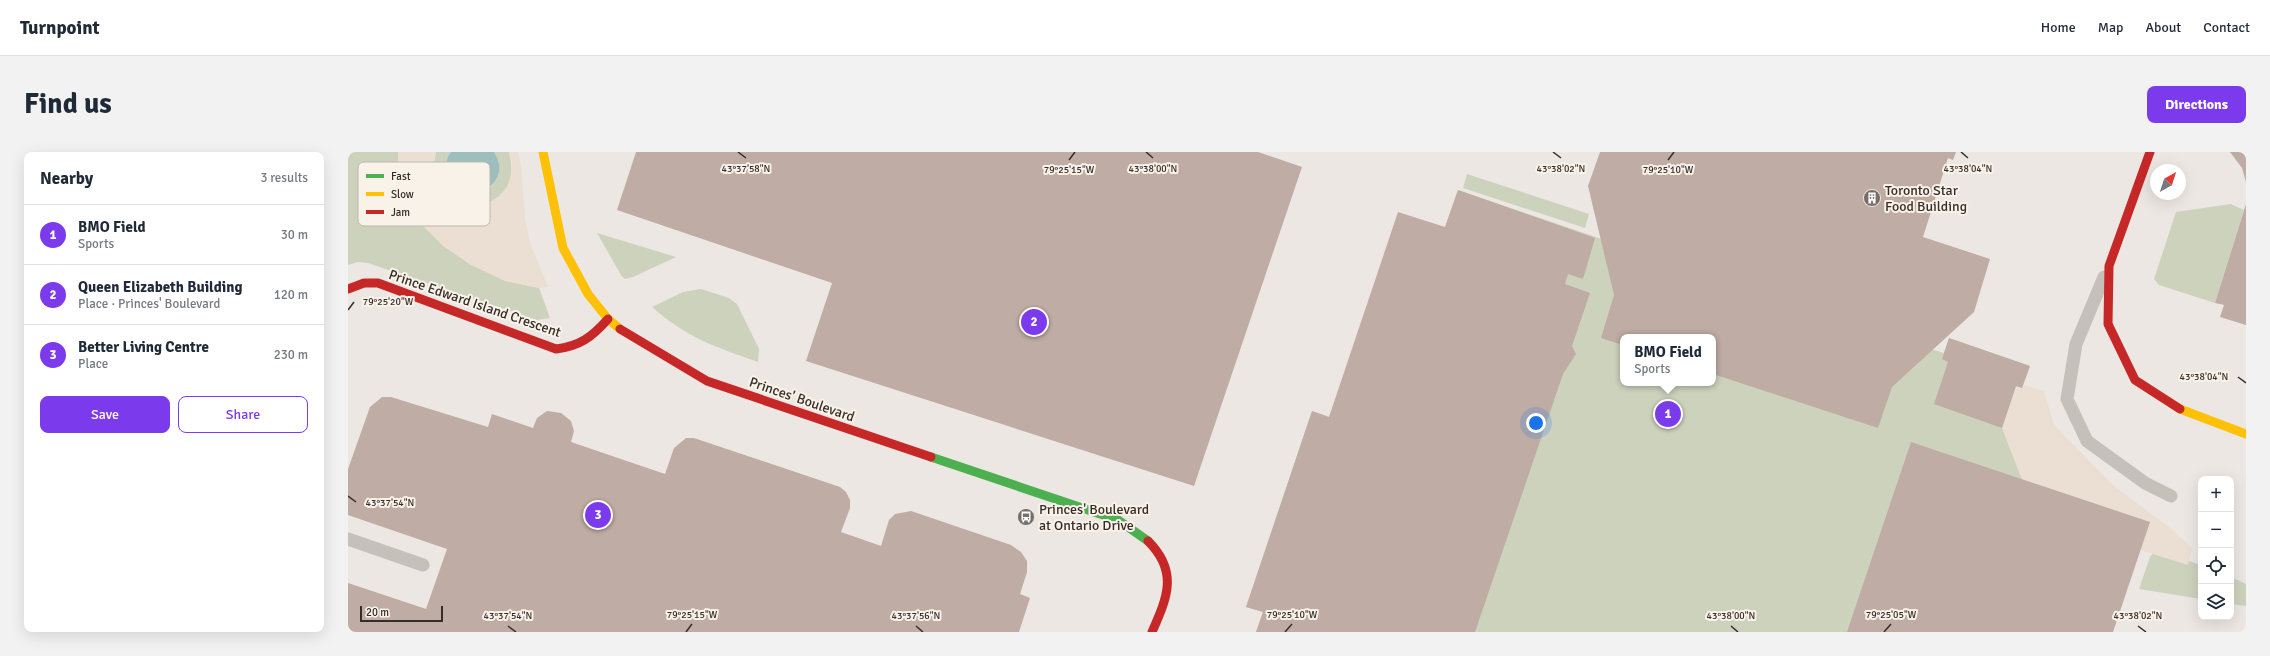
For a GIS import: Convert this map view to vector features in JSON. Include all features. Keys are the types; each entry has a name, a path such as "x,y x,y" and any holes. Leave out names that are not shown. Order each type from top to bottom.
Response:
{"street":[{"name":"Princes' Boulevard","path":"543,152 563,248 588,294 608,319 626,334 707,381 1118,520 1142,534 1153,544 1166,564 1168,587 1152,632"},
{"path":"2150,152 2109,266 2108,324 2135,380 2174,407 2246,434"},
{"name":"Prince Edward Island Crescent","path":"348,289 364,283 378,283 556,349 577,347 592,337 608,319"}],"lane":[{"path":"2109,266 2076,344 2067,399 2087,441 2145,483 2171,496"},
{"path":"348,539 423,565"}],"green space":[{"path":"351,152 398,152 398,162 358,162 358,226 423,226 505,281 539,288 550,318 537,320 368,263 358,262 348,265 348,158"},
{"path":"436,152 451,152 448,162 435,162"},
{"path":"494,152 509,152 511,176 503,193 490,202 490,187 497,157"},
{"path":"1467,174 1589,214 1585,228 1463,188"},
{"path":"1458,190 1842,321 1944,353 1949,338 2030,366 2022,388 2016,387 2112,632 1256,632 1263,612 1246,607 1312,411 1329,417 1445,227"},
{"path":"2231,204 2244,210 2215,303 2159,285 2154,279 2176,212"},
{"path":"597,233 676,257 633,277 625,279 621,275"},
{"path":"701,289 729,298 737,304 759,349 758,362 715,346 690,334 677,327 652,307 683,292"},
{"path":"2154,552 2161,552 2198,564 2198,599 2139,589 2150,557"},
{"path":"2234,578 2246,584 2246,606 2234,604"}],"shaded area":[{"path":"398,152 436,152 434,162 398,162"},
{"path":"509,152 518,152 521,166 525,218 530,243 548,287 539,288 505,281 471,265 443,246 423,226 490,226 490,202 499,196 507,187 511,175 512,163"},
{"path":"2024,385 2044,391 2054,425 2114,486 2169,527 2192,548 2188,565 2140,550 2022,480 2002,428 2016,386 2022,388"}],"water":[{"path":"451,152 494,152 499,165 498,176 490,186 490,162 447,162"}],"building":[{"path":"636,152 1258,152 1302,167 1194,486 806,361 832,283 617,210"},
{"path":"1600,152 1956,152 1953,160 1948,158 1923,237 1990,259 1974,312 1892,387 1878,428 1716,375 1716,334 1620,334 1620,344 1601,338 1614,295 1588,186"},
{"path":"2230,152 2246,152 2246,182 2242,168"},
{"path":"1458,190 1595,238 1583,279 1568,274 1565,284 1590,293 1572,346 1576,354 1563,374 1475,632 1256,632 1263,612 1246,607 1312,411 1329,417 1398,212 1445,227"},
{"path":"2246,204 2246,325 2220,317 2224,305 2215,303"},
{"path":"1949,338 2030,366 2022,388 2016,386 2002,428 1934,404 1948,362 1942,359"},
{"path":"382,397 391,397 488,427 492,414 533,428 537,418 547,411 561,413 571,421 574,431 571,442 665,474 674,448 686,438 694,438 840,487 846,492 850,500 850,508 841,532 881,546 889,520 895,514 911,511 1011,545 1021,552 1027,561 1027,572 1020,594 1030,598 1019,632 348,632 348,583 426,609 447,549 348,515 348,469 370,407"},
{"path":"1911,442 2150,522 2113,632 1847,632"}],"traffic: fast":[{"path":"931,457 1118,520 1148,541"}],"traffic: slow":[{"path":"543,152 563,248 588,294 608,319 620,329"},
{"path":"2180,409 2246,434"}],"traffic: jam":[{"path":"2150,152 2109,266 2108,324 2135,380 2180,409"},
{"path":"348,289 364,283 378,283 556,349 572,346 585,340 608,319"},
{"path":"620,329 707,381 931,457"},
{"path":"1148,541 1158,552 1167,574 1166,596 1152,632"}],"place":[{"name":"Toronto Star Food Building","path":"1872,198"},
{"name":"Queen Elizabeth Building","path":"1034,322"},
{"name":"BMO Field","path":"1668,414"},
{"name":"Better Living Centre","path":"598,515"},
{"name":"Princes' Boulevard at Ontario Drive","path":"1026,517"}]}
